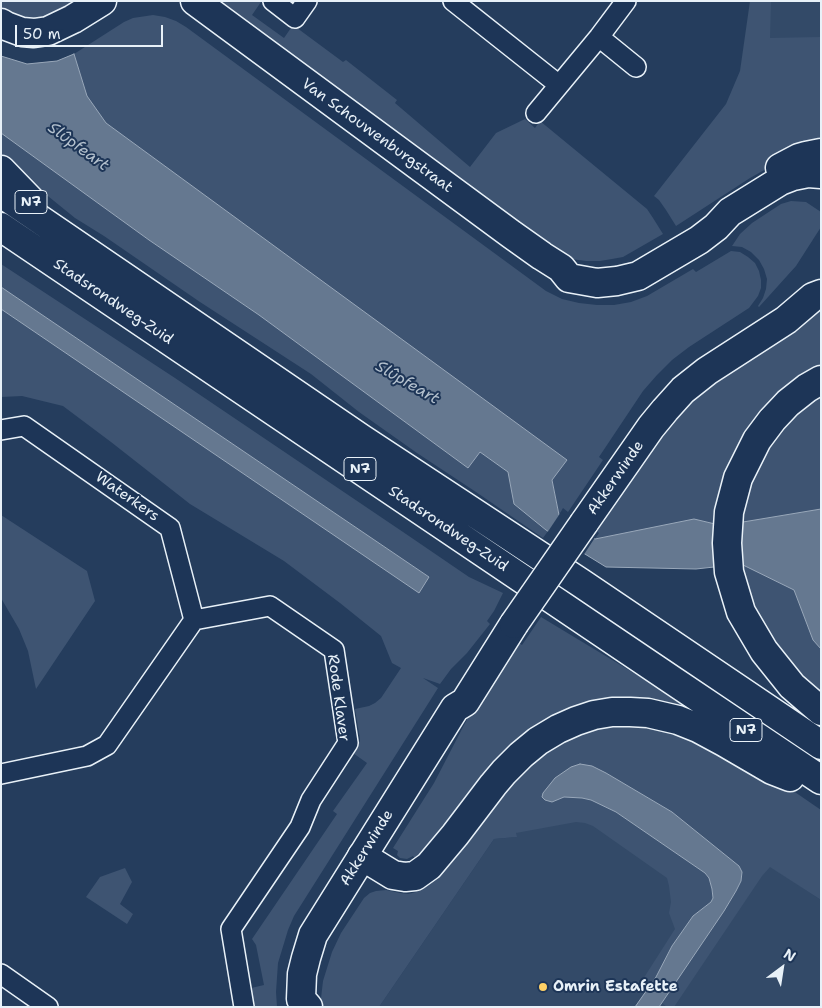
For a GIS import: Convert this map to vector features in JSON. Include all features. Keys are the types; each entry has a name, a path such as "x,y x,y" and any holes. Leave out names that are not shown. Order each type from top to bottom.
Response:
{"main road":[{"path":"1,23 22,32 48,31 73,19 102,1"},
{"name":"Van Schouwenburgstraat","path":"195,1 511,234 561,268 569,278 597,282 617,281 638,276 699,240 716,227 730,212 780,181 808,173 821,174"},
{"path":"561,268 572,265 586,268 601,268 627,262 670,237 755,182 799,158 821,153"},
{"name":"N7","path":"1,170 61,233"},
{"name":"Stadsrondweg-Zuid","path":"1,193 362,439 581,583 821,745"},
{"name":"Stadsrondweg-Zuid","path":"1,227 821,780"},
{"name":"N7","path":"1,236 48,258"},
{"name":"Akkerwinde","path":"309,1007 315,1001 320,973 333,938 370,861 431,781 464,714 465,702 514,624 651,427 683,390 707,371 786,320 818,290"},
{"path":"821,380 788,402 757,440 738,478 729,512 727,543 729,572 740,612 764,651 792,686 821,711"},
{"name":"N7","path":"370,861 393,874 405,877 416,876 429,866 504,772 538,741 576,721 612,712 648,713 678,720 698,728 772,770 821,791"}],"street":[{"path":"272,1 295,18 307,1"},
{"path":"536,113 599,37 626,1"},
{"path":"457,4 559,85"},
{"path":"599,37 636,67"},
{"name":"Waterkers","path":"1,430 24,426 170,528 194,620"},
{"name":"Rode Klaver","path":"194,620 270,606 334,650 348,743 311,800 300,827 230,929 244,1007"},
{"path":"1,774 87,756 107,746 194,620"},
{"path":"1,974 48,1007"}],"shaded area":[{"path":"1,1 81,1 63,12 33,21 1,12"},
{"path":"209,1 260,1 252,15 284,38 293,25 343,62 346,60 397,100 395,103 470,167 496,133 525,119 535,128 540,121 647,209 663,234 623,257 600,261 586,261 560,255"},
{"path":"750,1 771,1 770,38 821,37 821,145 798,151 750,178 676,226 659,200 654,196 726,104 740,71"},
{"path":"764,1 821,1 821,39 762,40"},
{"path":"153,15 176,21 186,27 546,291 562,299 597,305 631,302 647,296 693,269 696,272 731,251 740,252 755,263 761,280 758,296 749,308 689,347 657,375 643,391 599,457 603,460 568,512 563,508 559,515 552,480 566,460 106,123 87,96 74,54 124,22 133,18"},
{"path":"1,133 149,240 259,315 468,468 480,452 508,472 514,504 548,531 543,538 359,412 311,374 75,218 1,158"},
{"path":"791,201 806,202 821,212 821,227 796,266 759,307 766,289 767,279 764,269 751,252 742,247 732,246 740,234 752,223 781,204"},
{"path":"1,264 175,378 469,577 503,593 487,621 490,624 440,684 423,678 438,688 294,916 278,963 277,1007 250,1007 247,989 264,985 256,945 252,939 337,814 333,811 367,763 353,753 360,741 355,709 369,706 381,698 401,668 392,663 381,636 340,603 284,561 190,504 63,406 22,396 1,397 1,309 418,592 429,577 1,287"},
{"path":"821,307 821,370 715,524 694,520 595,539 599,533 592,528 680,412 714,381"},
{"path":"821,389 821,509 743,522 743,513 739,513 764,444"},
{"path":"1,515 87,571 95,601 36,689 28,651 19,629 1,598"},
{"path":"741,564 794,590 813,640 821,649 821,698 810,689 751,611"},
{"path":"541,617 652,684 705,720 594,706 416,860 413,856 407,859 400,858 397,855 398,851 393,848 434,783 477,700 516,641 522,645"},
{"path":"593,724 659,724 789,788 821,810 821,900 770,867 762,876 674,1007 667,1007 662,1003 736,891 741,881 742,872 739,866 672,812 606,773 552,802 564,797 582,798 591,800 616,812 705,873 709,878 712,889 713,898 711,902 693,916 672,946 656,977 646,991 638,987 675,929 669,913 671,902 667,878 593,826 576,822 516,833 517,837 494,839 379,1007 320,1007 323,981 332,952 341,933 364,898 376,891 386,890 408,894 423,888 527,761"},
{"path":"545,800 705,873 656,977 635,1007 379,1007 494,839 516,837 516,833"},
{"path":"770,866 821,900 821,1007 659,1007 724,911"},
{"path":"125,868 132,882 120,904 133,914 127,924 86,897 100,877"}],"water":[{"name":"Slûpfeart","path":"74,54 87,96 106,123 567,460 552,480 559,515 595,539 694,519 715,524 743,522 821,509 821,649 813,640 794,590 741,564 696,569 606,567 546,530 514,504 508,472 480,452 468,468 259,315 149,240 1,133 1,56 27,64 57,61"},
{"path":"1,287 429,577 419,593 1,309"},
{"path":"580,764 592,766 606,773 672,812 739,866 742,872 741,881 724,911 659,1007 635,1007 656,977 672,946 693,916 711,902 713,898 709,878 705,873 616,812 591,800 582,798 564,797 552,802 542,797 555,778 571,767"}],"pier":[{"path":"561,512 596,536 583,556 547,533"}],"place":[{"name":"Omrin Estafette","path":"543,987"}]}
